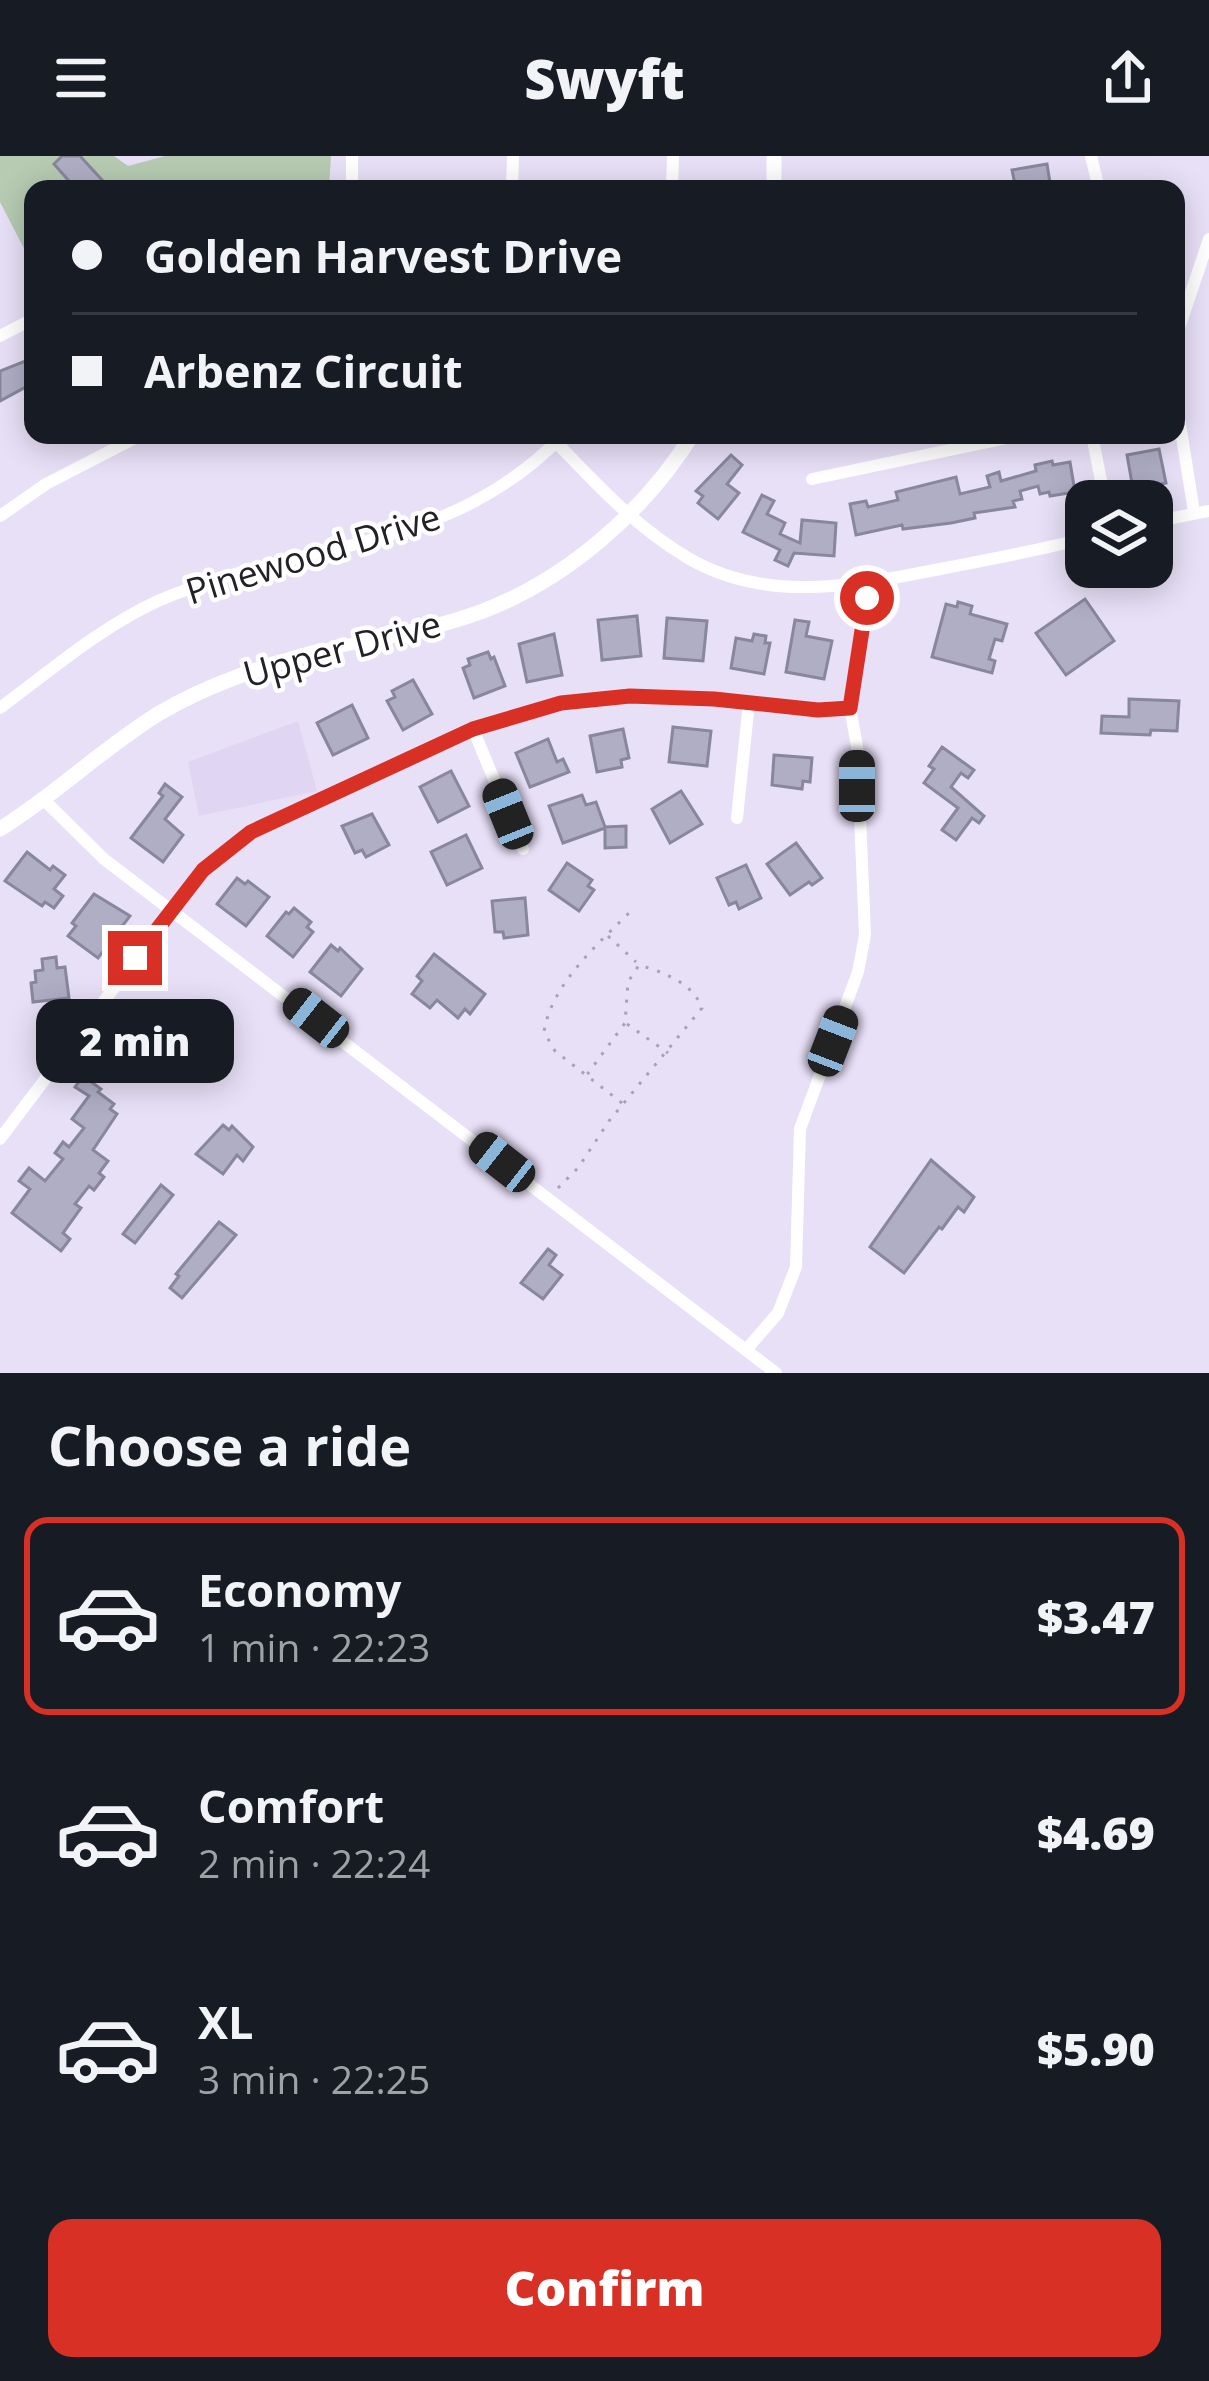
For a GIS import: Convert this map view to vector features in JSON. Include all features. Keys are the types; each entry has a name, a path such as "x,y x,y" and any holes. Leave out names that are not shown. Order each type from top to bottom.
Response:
{"main road":[{"name":"Upper Drive","path":"367,641 484,610 545,580 627,515 685,444"},
{"name":"Upper Drive","path":"0,830 157,715 236,675 323,650"}],"street":[{"path":"1185,311 1209,239"},
{"path":"1185,438 1202,511"},
{"path":"0,516 46,484 124,444"},
{"name":"Pinewood Drive","path":"0,708 88,643 156,602 278,560 369,543 434,522 491,494 553,444"},
{"path":"563,444 627,515 692,560 729,575 800,589 868,584 1065,542"},
{"path":"812,479 978,444"},
{"path":"1094,444 1101,480"},
{"path":"746,1350 778,1313 796,1267 800,1129 858,972 865,934 857,746 850,708 868,584"},
{"name":"Upper Drive","path":"323,650 367,641"},
{"path":"0,1139 203,870 251,832 473,729 561,703 630,696 818,710 850,708"},
{"path":"737,818 749,702"},
{"path":"473,729 523,849"},
{"path":"45,801 77,837 776,1373"}],"path":[{"path":"623,1105 555,1052 544,1033 550,1009 606,935 633,909"},
{"path":"548,1198 578,1168 702,1008 690,987 638,964 606,935"},
{"path":"586,1076 625,1023 628,982 638,964"},
{"path":"625,1023 668,1053"}],"shaded area":[{"path":"298,721 317,791 199,816 188,762"}],"green space":[{"path":"0,156 114,156 128,166 165,156 331,156 330,180 24,180 24,249 0,202"}],"building":[{"path":"62,156 80,156 102,180 68,180 54,164"},
{"path":"1047,164 1050,180 1014,180 1012,170"},
{"path":"24,362 24,388 0,401 0,371"},
{"path":"1159,449 1165,480 1131,480 1127,455"},
{"path":"731,455 742,465 727,484 739,493 718,519 698,503 703,496 696,491"},
{"path":"1070,462 1073,480 1065,480 1065,494 1040,494 1038,486 1020,491 1022,499 1013,501 1015,507 974,513 975,518 856,535 850,504 866,501 868,507 898,500 896,492 956,477 960,494 990,487 987,476 999,472 1001,481 1036,471 1035,465"},
{"path":"762,495 774,501 767,514 785,523 780,534 800,543 802,520 836,523 834,556 794,553 788,566 775,560 780,550 743,532"},
{"path":"1085,599 1114,641 1066,675 1036,633"},
{"path":"958,602 972,606 970,614 1007,624 1002,641 995,639 989,659 995,661 992,673 932,657 946,604 957,607"},
{"path":"637,616 641,656 602,660 598,620"},
{"path":"667,618 707,621 703,661 664,658"},
{"path":"795,620 809,622 806,636 832,641 824,679 786,672"},
{"path":"554,634 562,675 527,682 519,644"},
{"path":"754,634 766,636 765,643 770,643 764,674 731,668 736,638 752,641"},
{"path":"488,652 505,686 474,698 463,668 470,665 468,659"},
{"path":"413,680 432,714 403,730 387,701 395,697 392,691"},
{"path":"1129,699 1179,701 1177,731 1101,733 1102,716 1129,717"},
{"path":"352,705 368,738 333,755 317,723"},
{"path":"673,727 711,731 707,766 669,762"},
{"path":"623,729 629,758 621,760 622,767 597,772 590,736"},
{"path":"548,739 557,762 563,759 569,772 530,787 516,753"},
{"path":"942,747 974,770 968,778 961,773 951,787 984,816 979,823 972,818 956,840 942,830 958,808 924,783"},
{"path":"774,755 812,758 810,782 803,781 802,789 772,785"},
{"path":"451,771 469,806 438,822 420,787"},
{"path":"165,784 182,797 165,819 183,835 163,862 131,838 163,796 159,793"},
{"path":"681,791 702,824 670,843 652,809"},
{"path":"582,795 586,805 596,802 605,827 626,826 626,847 605,848 605,828 563,843 549,806"},
{"path":"372,814 389,845 366,857 362,850 355,853 342,826"},
{"path":"466,835 482,868 447,885 431,852"},
{"path":"796,843 822,878 790,895 767,864"},
{"path":"27,852 65,875 54,889 63,896 54,908 45,902 42,906 5,881"},
{"path":"567,863 592,880 588,886 594,890 579,911 549,890"},
{"path":"746,865 761,898 739,909 736,902 729,905 717,878"},
{"path":"237,878 269,897 246,926 217,904"},
{"path":"94,894 130,916 98,958 68,936"},
{"path":"525,898 528,935 504,938 503,932 495,932 492,901"},
{"path":"294,908 311,922 307,927 313,932 293,957 267,936"},
{"path":"331,945 362,969 341,996 310,972"},
{"path":"434,954 485,994 470,1014 465,1009 458,1018 437,1000 430,1008 412,994 422,981 417,976"},
{"path":"56,957 57,968 65,967 69,998 33,1002 35,971 43,970 42,959"},
{"path":"114,1018 140,1037 179,1031 181,1050 136,1055 130,1063 101,1035"},
{"path":"83,1076 101,1089 98,1092 114,1104 110,1109 117,1114 93,1150 108,1161 99,1173 104,1177 94,1190 89,1186 75,1204 81,1208 63,1233 70,1239 61,1251 12,1213 30,1189 19,1181 29,1168 45,1181 63,1159 55,1153 63,1142 69,1147 84,1128 72,1119 89,1096 75,1087"},
{"path":"223,1125 229,1130 232,1126 253,1147 243,1161 237,1155 223,1174 196,1154"},
{"path":"931,1160 974,1197 964,1212 958,1207 939,1227 904,1273 870,1247"},
{"path":"161,1185 173,1195 135,1243 123,1234"},
{"path":"219,1222 236,1235 182,1298 170,1288 176,1274"},
{"path":"548,1249 556,1255 549,1265 562,1275 543,1299 521,1283"}],"route":[{"path":"135,958 203,870 251,832 473,729 561,703 630,696 818,710 850,708 867,598"}]}
